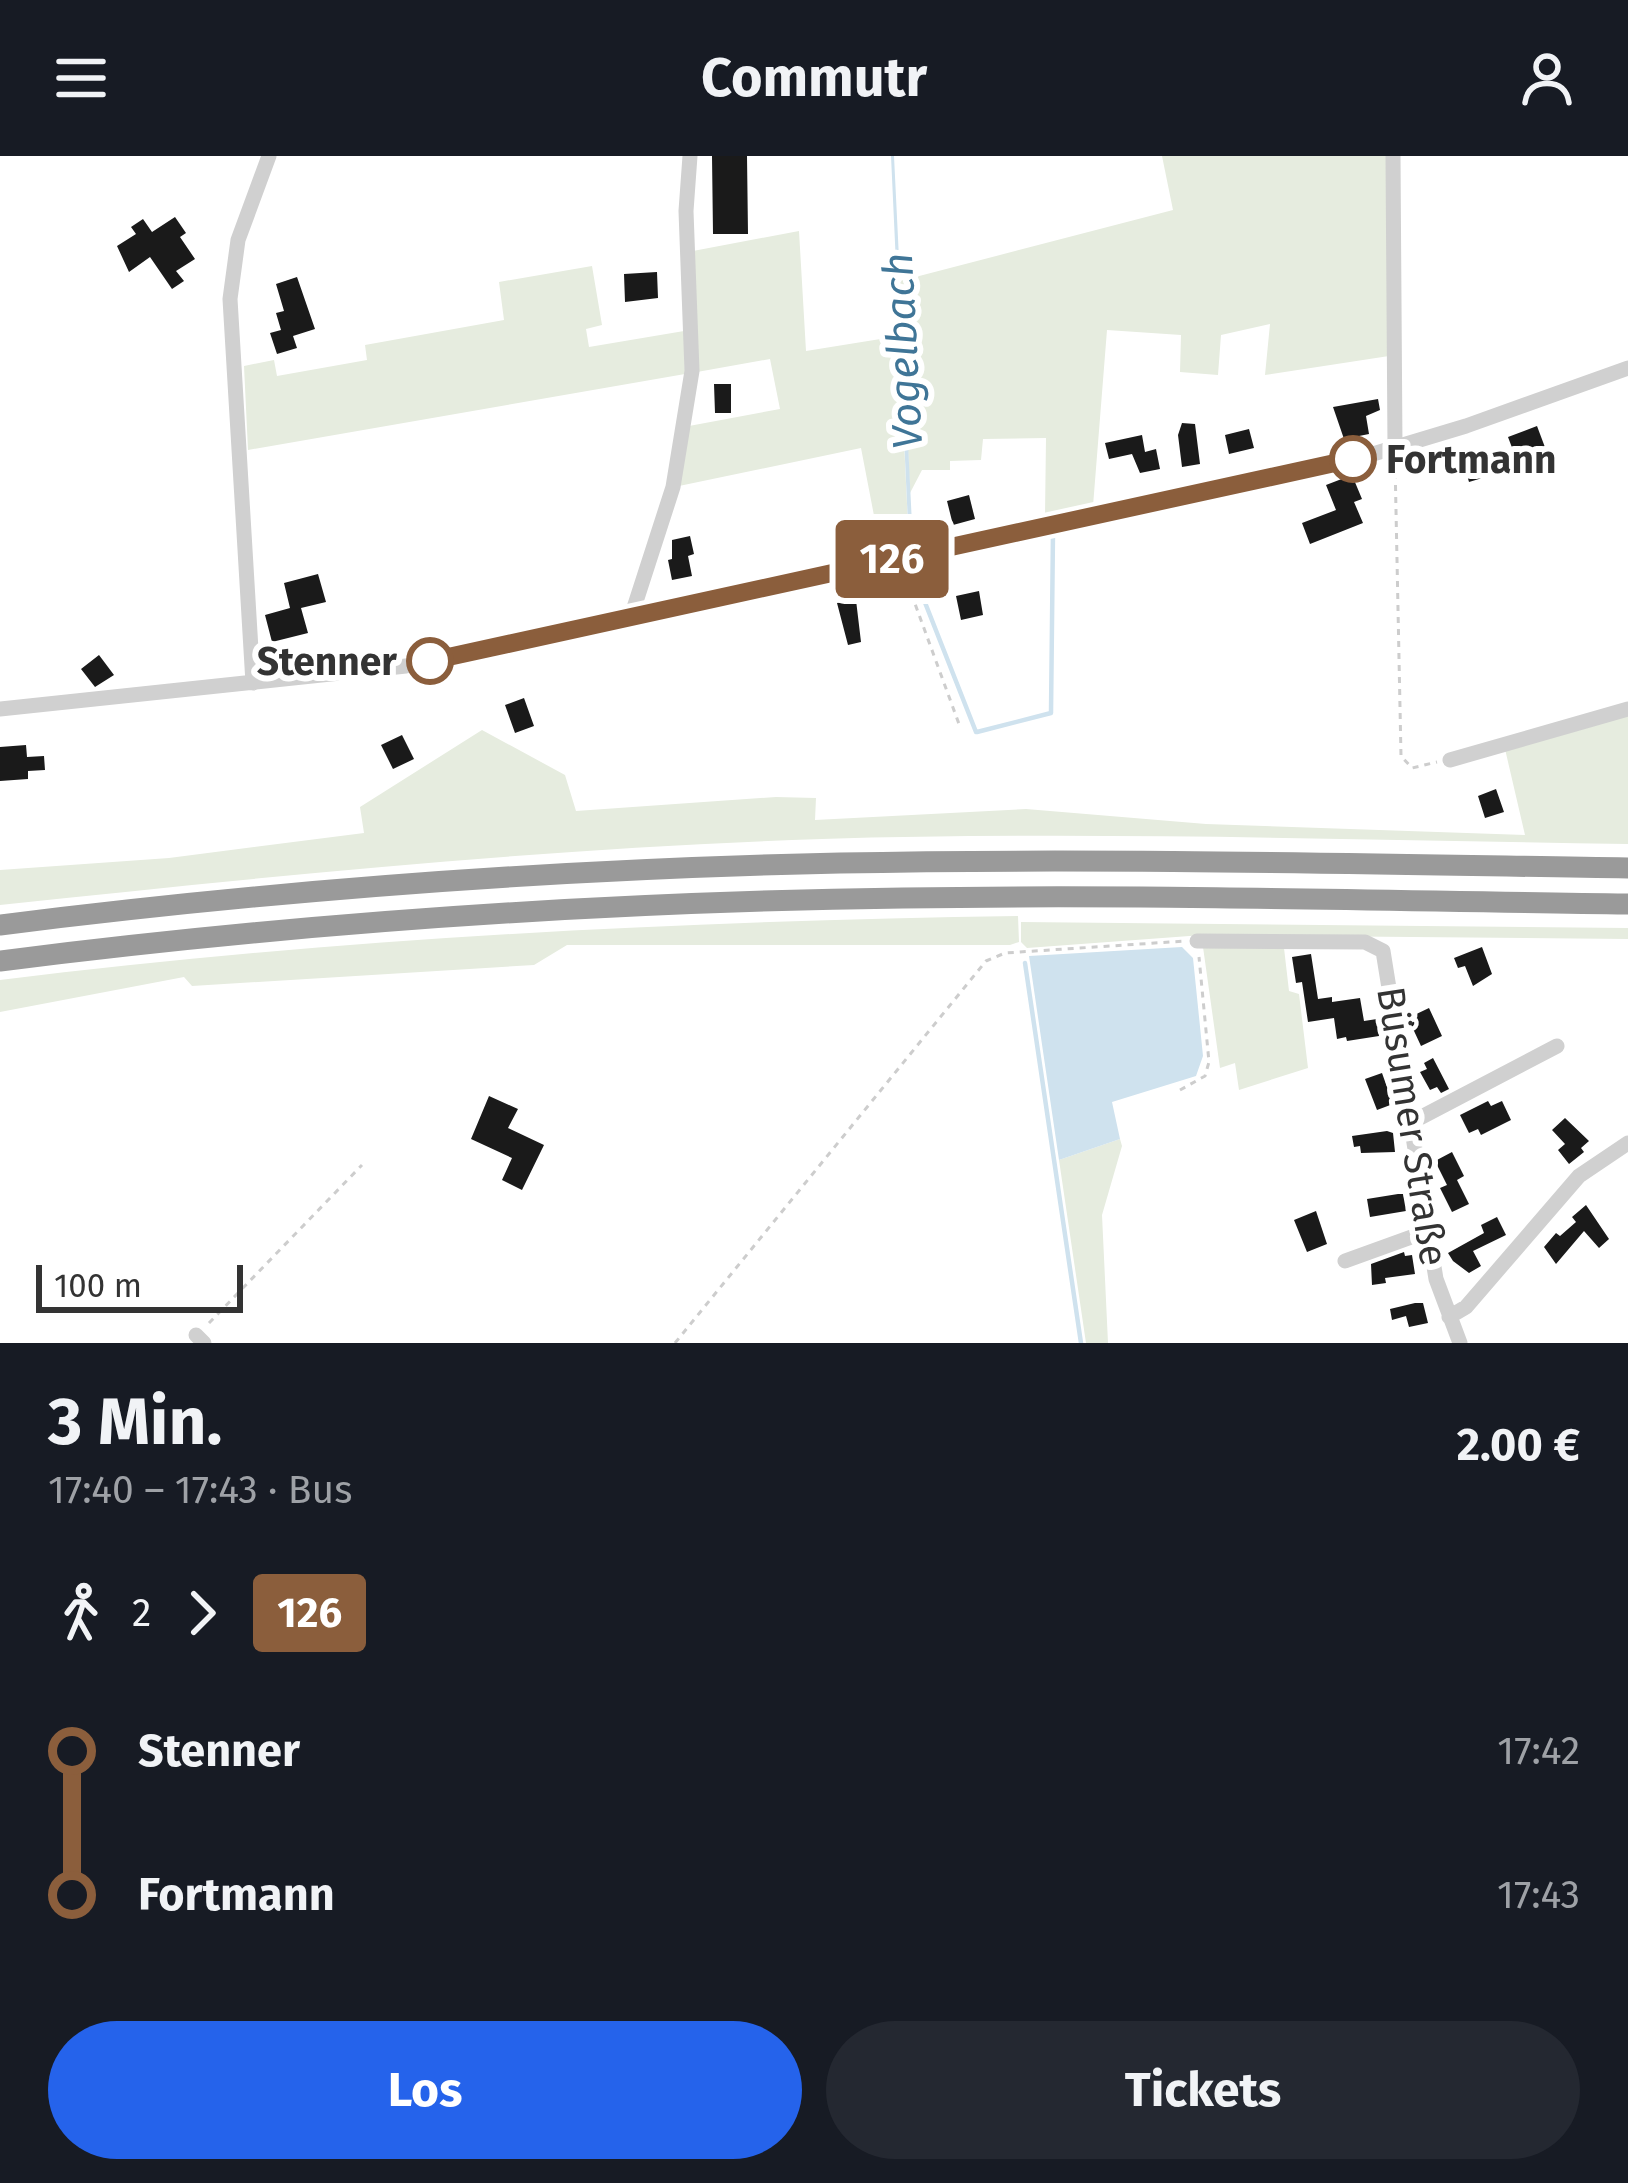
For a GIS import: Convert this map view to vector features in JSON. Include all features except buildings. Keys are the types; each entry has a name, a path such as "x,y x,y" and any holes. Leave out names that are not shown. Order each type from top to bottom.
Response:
{"highway":[{"path":"0,925 356,888 752,866 1009,862 1628,868"},
{"path":"0,961 383,922 757,902 1016,897 1628,904"}],"street":[{"path":"253,682 231,280 243,223 269,156"},
{"path":"631,617 673,487 692,371 686,211 690,156"},
{"path":"1393,156 1395,448"},
{"path":"0,709 379,671 1395,448 1628,368"},
{"path":"1450,760 1628,709"},
{"name":"Büsumer Straße","path":"1197,941 1365,942 1378,946 1386,959 1436,1279 1460,1343"},
{"path":"1412,1122 1557,1046"},
{"path":"1449,1317 1466,1307 1579,1176 1628,1143"},
{"path":"1345,1261 1428,1231"}],"path":[{"path":"1395,448 1401,756 1412,768 1450,760"},
{"path":"898,558 959,724"},
{"path":"675,1343 986,961 1017,952 1197,941 1209,1062 1204,1076 1180,1090"},
{"path":"200,1339 362,1165"}],"shaded area":[{"path":"1162,156 1389,156 1389,356 1265,375 1270,324 1221,335 1218,375 1180,372 1181,335 1107,330 1093,506 1045,516 1046,438 983,439 981,460 950,461 950,470 922,470 910,493 900,281 1173,210"},
{"path":"799,231 806,351 899,336 909,546 881,552 861,448 679,486 689,426 780,409 770,359 697,372 693,251"},
{"path":"592,266 602,325 586,329 589,347 684,331 685,374 248,450 244,366 274,360 277,376 367,360 365,345 504,320 499,282"},
{"path":"1628,715 1628,844 1124,836 822,839 513,856 0,905 0,870 169,858 364,833 360,807 482,730 565,775 576,811 816,798 815,820 1026,809 1206,824 1525,835 1505,749"},
{"path":"1018,916 1019,942 1010,945 567,945 534,965 192,986 184,977 0,1012 0,980 254,953 636,927"},
{"path":"1021,922 1628,928 1628,939 1203,935 1027,948 1021,942"},
{"path":"1203,947 1284,948 1289,991 1299,994 1308,1068 1239,1090 1235,1063 1220,1068"},
{"path":"1120,1139 1102,1215 1108,1343 1086,1343 1059,1160"}],"water":[{"path":"891,156 913,545 909,546"},
{"path":"1182,947 1193,958 1203,1056 1196,1076 1112,1102 1120,1139 1059,1160 1029,956"}],"waterway":[{"path":"977,732 1051,713 1053,532"},
{"name":"Vogelbach","path":"911,567 976,732"},
{"name":"Vogelbach","path":"1025,963 1081,1343"}],"bus line":[{"name":"126","path":"430,661 1353,459"}],"place":[{"name":"Fortmann","path":"1353,459"},
{"name":"Stenner","path":"430,661"}]}
